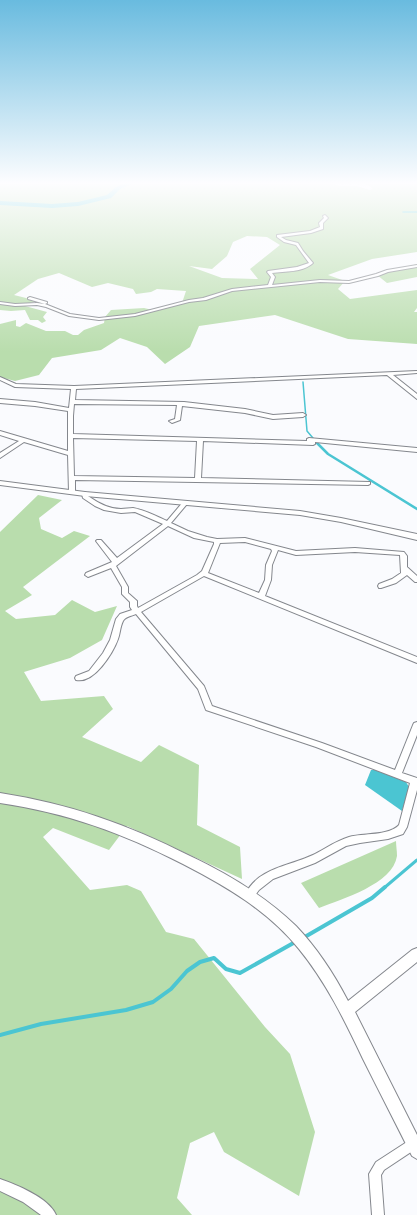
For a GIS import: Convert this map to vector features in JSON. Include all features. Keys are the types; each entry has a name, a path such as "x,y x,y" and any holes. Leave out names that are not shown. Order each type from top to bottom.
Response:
{"street":[{"path":"270,286 273,277 269,272 301,268 312,263 297,244 282,239"},
{"path":"0,303 15,305 37,304 69,315 99,319 135,314 189,301 204,299 232,290 320,281 349,282 387,271 417,266"},
{"path":"30,298 42,302 46,306"},
{"path":"0,378 15,385 74,388 417,372"},
{"path":"388,373 417,397"},
{"path":"72,492 70,436 74,388"},
{"path":"0,402 35,404 71,410"},
{"path":"73,402 180,404 245,411 273,416 303,415"},
{"path":"172,422 177,420 180,404"},
{"path":"0,433 66,453 71,453"},
{"path":"70,436 200,440 311,441 417,450"},
{"path":"0,456 24,440"},
{"path":"198,480 200,440"},
{"path":"72,478 368,483"},
{"path":"0,483 85,494 321,516 417,537"},
{"path":"85,494 85,497 103,508 122,511 136,510 168,523 191,535 217,540 239,540 296,553 348,550 397,552 404,556 404,574 394,581 381,586"},
{"path":"88,575 114,563 168,523 185,503"},
{"path":"79,678 92,674 106,655 114,640 119,621 123,616 203,574 217,544 217,540"},
{"path":"99,541 114,563 125,587 125,594 134,601 134,607 201,688 209,708 319,745 416,782 403,827 400,832 392,835 353,840 337,845 314,859 285,869 263,880 256,886 250,895"},
{"path":"261,597 268,580 269,565 274,547"},
{"path":"404,568 417,580"},
{"path":"203,574 417,660"},
{"path":"397,775 417,725"},
{"path":"0,798 65,810 126,830 215,874 250,895 276,916 304,945 318,964 346,1010 415,1147 380,1166 374,1174 378,1215"},
{"path":"346,1010 417,954"},
{"path":"0,1185 16,1190 40,1205 50,1215"}],"green space":[{"path":"0,239 241,239 233,242 227,256 212,269 189,266 222,278 258,279 250,269 280,245 270,239 417,239 417,252 372,259 328,275 345,281 338,289 350,299 417,290 417,308 414,312 417,312 417,344 348,339 275,315 199,326 190,347 165,364 147,347 120,338 101,350 52,358 39,375 15,381 0,377 0,324 16,320 16,326 20,327 26,323 46,331 65,331 73,335 78,335 84,330 104,323 105,317 111,310 144,308 157,311 182,303 186,291 157,289 151,292 136,294 133,289 108,283 92,287 59,273 38,279 14,295 38,301 26,304 25,306 47,312 43,317 46,321 42,323 38,320 30,320 25,310 0,310"},
{"path":"417,264 417,277 387,283 377,275"},
{"path":"38,495 62,500 39,518 41,529 62,538 74,531 90,536 23,587 32,595 5,611 16,619 55,615 72,600 95,612 117,606 102,640 70,658 24,672 41,701 104,696 113,709 82,737 141,762 159,745 199,765 197,825 240,847 242,879 127,826 109,850 53,828 43,837 90,890 127,885 141,891 166,932 194,939 265,1027 290,1054 315,1132 299,1196 224,1152 214,1132 190,1143 177,1198 192,1215 0,1215 0,532"},
{"path":"396,841 397,856 393,866 386,875 377,882 353,895 319,908 301,883"}],"water":[{"path":"371,770 375,770 406,782 409,787 402,811 365,785"}],"waterway":[{"path":"303,382 307,431 318,444"},
{"path":"318,444 328,454 417,509"},
{"path":"384,888 417,860"},
{"path":"303,938 372,898 385,887"},
{"path":"0,1035 41,1024 126,1010 153,1002 171,989 187,971 200,962 214,958 226,969 240,973 297,941"}]}
